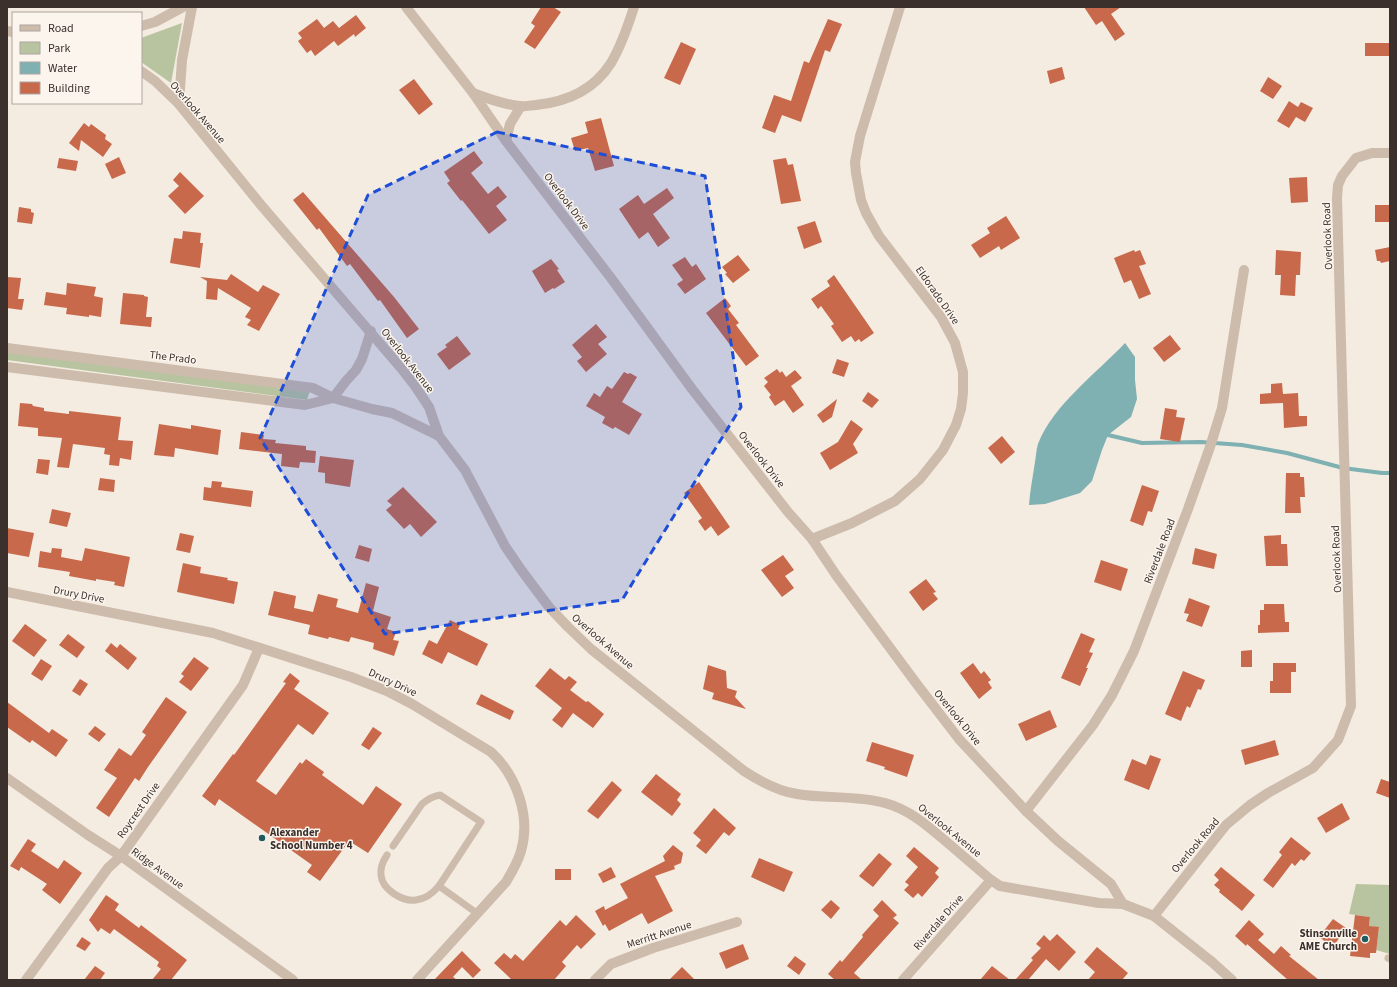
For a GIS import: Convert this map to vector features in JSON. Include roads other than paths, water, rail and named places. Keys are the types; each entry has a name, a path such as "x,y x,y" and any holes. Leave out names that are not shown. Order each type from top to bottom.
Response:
{"street":[{"path":"142,26 155,22 184,7"},
{"path":"179,104 182,60 192,7"},
{"name":"Overlook Drive","path":"406,7 473,93 506,142 606,272 692,389 788,512 812,539 916,683 959,739 1026,811 1058,841 1111,884 1123,904"},
{"path":"473,93 483,97 521,106 550,103 576,95 586,89 610,65 619,49 634,7"},
{"name":"Eldorado Drive","path":"812,539 852,523 895,501 920,479 943,450 956,425 961,409 963,393 962,372 955,343 941,317 879,236 866,213 861,200 856,173 855,162 860,136 900,7"},
{"name":"Overlook Avenue","path":"142,72 179,104 261,206 371,331 415,386 429,407 439,436 465,470 505,546 526,577 549,607 568,628 620,673 760,782 796,794 864,799 884,802 898,807 912,813 1000,886 1099,903 1123,904 1154,916 1212,962 1230,980"},
{"path":"506,142 510,124 521,106"},
{"name":"Overlook Road","path":"1154,916 1226,825 1250,805 1313,768 1338,740 1351,706 1351,660 1337,198 1338,185 1342,176 1356,158 1372,153 1390,153"},
{"name":"Riverdale Road","path":"1026,811 1092,725 1112,695 1134,651 1193,495 1222,408 1244,270"},
{"path":"333,398 356,370 362,359 371,331"},
{"name":"The Prado","path":"7,348 312,388 333,398 392,413 439,436"},
{"name":"The Prado","path":"7,367 305,405 333,398"},
{"name":"Drury Drive","path":"7,592 212,633 351,677 386,691 412,704 491,752 502,761 510,774 522,806 524,822 522,851 506,882 417,980"},
{"name":"Roycrest Drive","path":"26,980 108,868 121,856 243,684 259,648"},
{"name":"Ridge Avenue","path":"7,778 88,835 121,856 293,980"},
{"name":"Riverdale Drive","path":"903,980 991,880"},
{"name":"Merritt Avenue","path":"595,980 610,964 653,948 737,922"}],"lane":[{"path":"386,854 382,862 381,877 393,893 404,898 415,900 432,895 481,822 440,795 428,798 422,804 393,846"},
{"path":"439,886 478,914"}],"water":[{"path":"1125,343 1135,357 1137,399 1131,417 1108,435 1092,481 1080,493 1045,504 1029,505 1038,444 1045,430 1065,403"}],"waterway":[{"path":"1108,435 1142,443 1201,442 1242,445 1287,453 1343,468 1390,473"}],"place":[{"name":"Alexander School Number 4","path":"262,838"},
{"name":"Stinsonville AME Church","path":"1365,939"}]}
